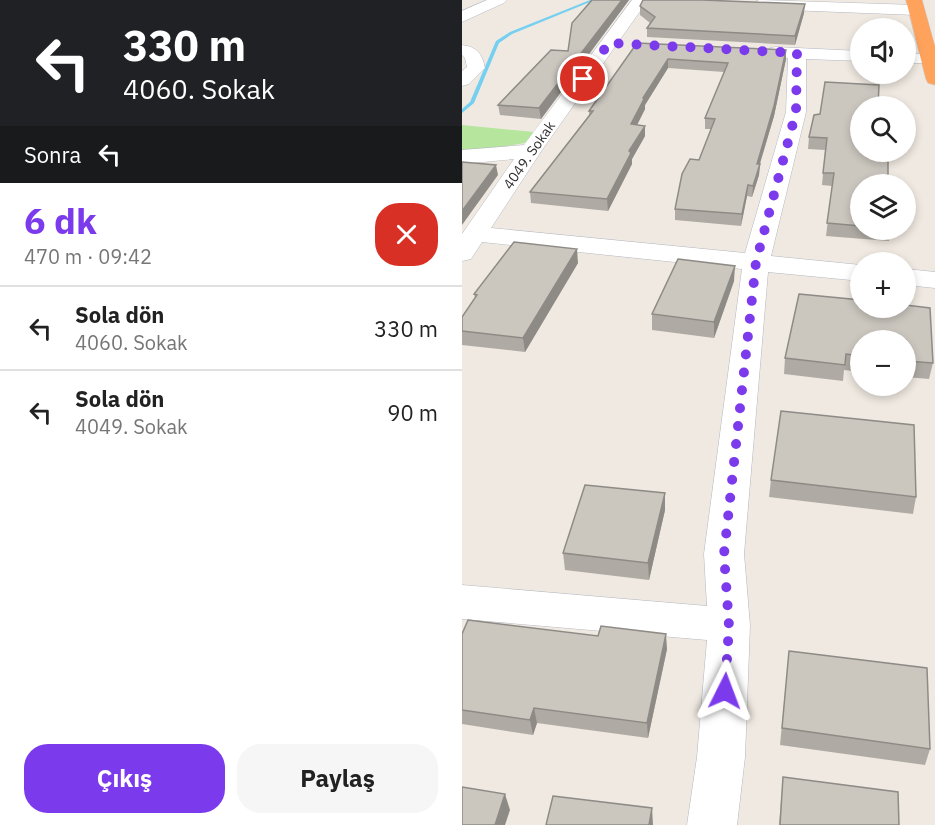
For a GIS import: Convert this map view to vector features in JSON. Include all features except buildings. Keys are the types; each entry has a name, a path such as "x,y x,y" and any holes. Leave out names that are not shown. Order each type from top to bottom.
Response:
{"highway":[{"path":"915,5 935,79"}],"street":[{"path":"462,16 499,0"},
{"name":"4049. Sokak","path":"469,244 640,0"},
{"path":"744,3 915,5"},
{"path":"609,43 632,44"},
{"path":"462,50 468,51 474,57 476,68 462,80"},
{"path":"762,51 850,55"},
{"path":"712,825 721,757 729,626 724,554 756,262 796,112 797,53"},
{"path":"916,58 931,59"},
{"path":"462,157 532,151"},
{"path":"469,244 756,262 850,272"},
{"path":"916,279 935,280"},
{"path":"462,602 729,626"}],"green space":[{"path":"462,125 534,132 525,143 462,153"}],"waterway":[{"path":"462,112 472,103 497,42 511,33 593,0"}],"route":[{"path":"583,79 609,43 797,53 796,112 756,262 724,554 729,626 725,691"}]}
